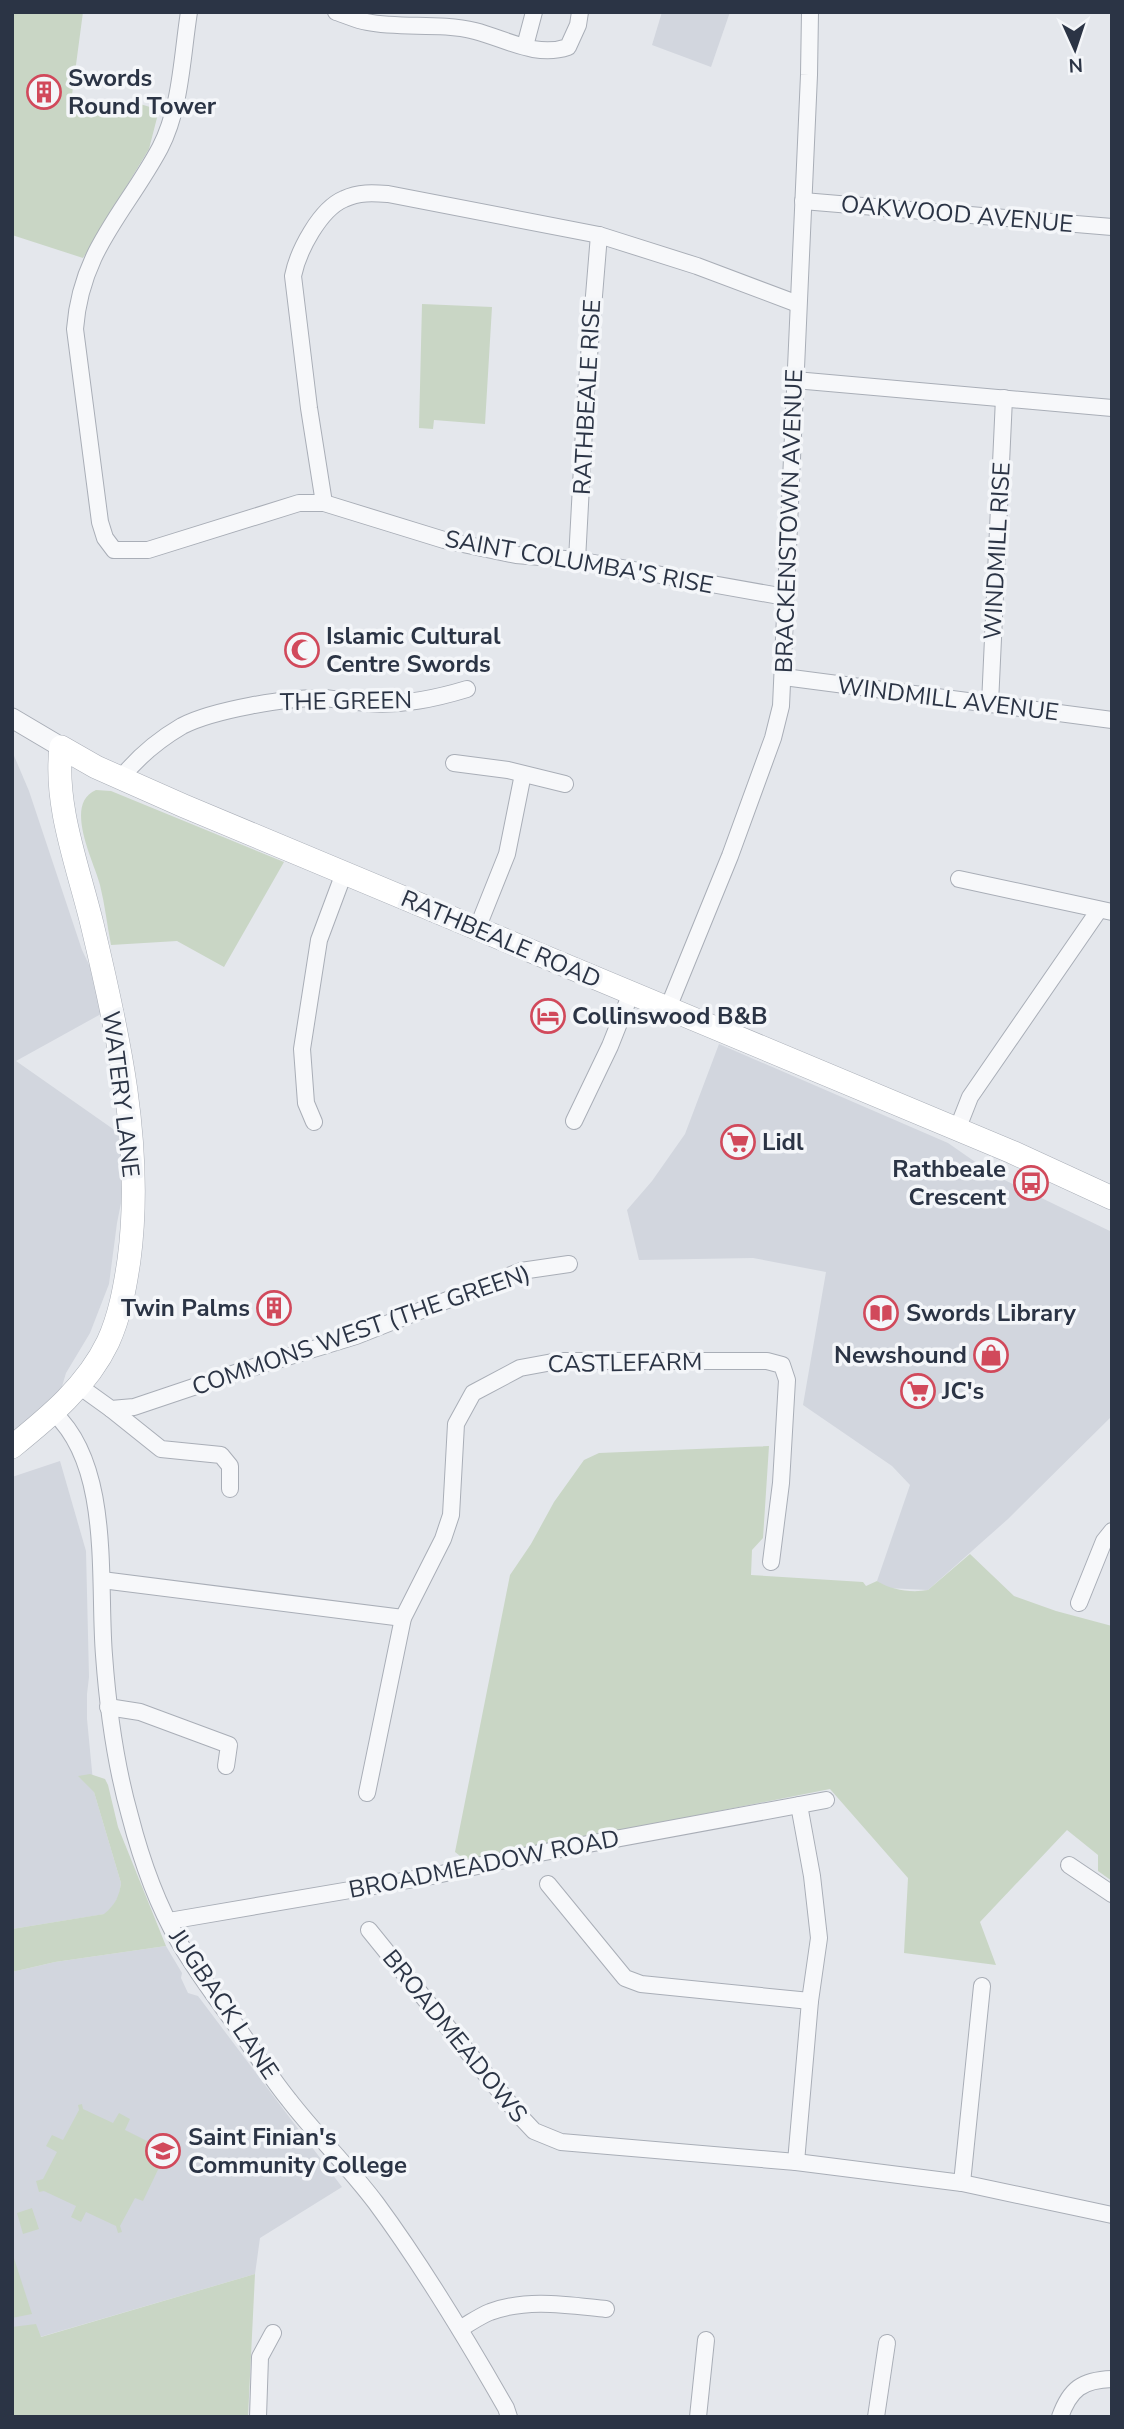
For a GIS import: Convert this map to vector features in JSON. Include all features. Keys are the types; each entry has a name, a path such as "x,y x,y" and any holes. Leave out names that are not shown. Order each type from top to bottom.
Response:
{"main road":[{"name":"RATHBEALE ROAD","path":"61,747 121,778 1012,1152 1112,1198"},
{"name":"WATERY LANE","path":"12,1447 54,1413 79,1386 108,1342 125,1290 134,1224 133,1143 121,1059 61,798 61,747"}],"street":[{"name":"SAINT COLUMBA'S RISE","path":"190,12 173,116 160,147 90,262 77,303 75,329 100,522 105,538 114,550 148,550 299,503 324,503 443,540 516,555 578,560 785,597"},
{"path":"336,12 367,22 439,26 473,31 532,50 554,52 568,47 578,25 580,12"},
{"path":"525,46 534,12"},
{"name":"BRACKENSTOWN AVENUE","path":"668,1008 730,856 773,738 781,706 810,12"},
{"path":"324,503 293,276 296,258 324,215 342,199 364,192 376,193 599,234 697,266 798,304"},
{"name":"OAKWOOD AVENUE","path":"803,201 1112,227"},
{"name":"RATHBEALE RISE","path":"578,560 586,393 599,234"},
{"path":"794,380 1112,408"},
{"name":"WINDMILL RISE","path":"990,704 1004,398"},
{"name":"WINDMILL AVENUE","path":"784,677 1112,720"},
{"name":"THE GREEN","path":"121,778 137,758 184,725 229,711 270,702 323,698 369,704 402,703 432,699 467,689"},
{"name":"RATHBEALE ROAD","path":"12,718 61,747"},
{"path":"454,763 565,784"},
{"path":"477,929 507,854 523,774"},
{"path":"314,1122 306,1104 302,1049 319,940 344,873"},
{"path":"957,1130 970,1097 1105,911 959,879"},
{"path":"574,1121 610,1046 631,993"},
{"name":"COMMONS WEST (THE GREEN)","path":"111,1409 134,1407 356,1336 521,1271 569,1264"},
{"name":"CASTLEFARM","path":"367,1793 403,1618 443,1539 452,1515 456,1424 473,1393 520,1368 558,1361 768,1360 782,1365 787,1380 781,1483 771,1562"},
{"path":"79,1386 161,1449 220,1455 230,1466 230,1489"},
{"name":"JUGBACK LANE","path":"54,1413 65,1423 79,1444 88,1467 96,1513 102,1580 103,1652 114,1753 130,1818 169,1922 200,1975 289,2100 377,2204 461,2328 509,2417"},
{"path":"1079,1603 1104,1541 1112,1531"},
{"path":"102,1580 403,1618"},
{"path":"108,1707 140,1712 229,1745 226,1766"},
{"name":"BROADMEADOW ROAD","path":"169,1922 432,1876 518,1857 826,1800"},
{"path":"796,2162 810,2001 819,1938 812,1876 799,1805"},
{"path":"1069,1865 1112,1894"},
{"path":"548,1884 625,1978 640,1984 810,2001"},
{"name":"BROADMEADOWS","path":"369,1930 534,2131 561,2142 796,2162 962,2183 1112,2215"},
{"path":"962,2183 982,1986"},
{"path":"461,2328 490,2312 521,2304 543,2303 606,2309"},
{"path":"258,2417 260,2357 273,2333"},
{"path":"698,2417 706,2340"},
{"path":"876,2417 887,2343"},
{"path":"1060,2417 1066,2398 1082,2384 1112,2379"}],"shaded area":[{"path":"662,12 730,12 711,67 652,45"},
{"path":"12,751 29,791 82,950 110,1009 16,1061 133,1143 117,1223 109,1284 90,1333 66,1373 54,1413 12,1447"},
{"path":"719,1044 948,1143 994,1175 1112,1232 1112,1416 1008,1519 928,1590 887,1588 877,1581 910,1485 892,1466 803,1405 826,1272 753,1258 639,1260 627,1210 652,1181 685,1134"},
{"path":"60,1461 86,1551 89,1677 87,1719 94,1792 121,1883 119,1895 105,1914 12,1929 12,1477"},
{"name":"Saint Finian's Community College","path":"166,1946 182,1973 181,1978 188,1993 198,1996 342,2187 260,2238 255,2274 12,2343 12,1972 55,1962"}],"green space":[{"path":"12,12 83,12 70,110 93,102 114,100 159,110 149,149 83,258 12,235"},
{"path":"422,304 492,307 485,424 434,420 433,429 419,428"},
{"path":"96,790 111,791 284,862 224,967 177,941 111,945 100,885 81,820 86,797"},
{"path":"769,1446 763,1538 752,1550 751,1575 863,1582 866,1586 877,1581 895,1589 922,1591 928,1590 970,1554 1014,1596 1112,1626 1112,1881 1098,1871 1098,1855 1067,1830 980,1922 996,1965 904,1953 908,1878 830,1789 475,1859 464,1859 455,1852 510,1575 554,1502 584,1460 599,1453"},
{"path":"90,1774 105,1779 108,1785 118,1827 166,1946 55,1962 12,1972 12,1929 104,1914 118,1897 121,1883 94,1792 78,1776"},
{"path":"82,2104 83,2109 113,2123 119,2113 130,2119 125,2130 155,2145 161,2134 166,2153 143,2201 135,2198 120,2226 122,2232 118,2233 116,2226 86,2212 81,2222 71,2217 76,2206 44,2191 39,2192 36,2181 43,2179 57,2152 46,2146 52,2135 63,2140 79,2110 78,2105"},
{"path":"32,2208 39,2229 23,2234 17,2213"},
{"path":"12,2252 32,2314 12,2318"},
{"path":"255,2274 248,2417 12,2417 12,2327 36,2324 41,2337"}],"place":[{"name":"Swords Round Tower","path":"44,92"},
{"name":"Islamic Cultural Centre Swords","path":"302,650"},
{"name":"Collinswood B&B","path":"548,1016"},
{"name":"Lidl","path":"738,1142"},
{"name":"Rathbeale Crescent","path":"1031,1183"},
{"name":"Twin Palms","path":"274,1308"},
{"name":"Swords Library","path":"881,1313"},
{"name":"Newshound","path":"991,1355"},
{"name":"JC's","path":"918,1391"},
{"name":"Saint Finian's Community College","path":"163,2151"}]}
